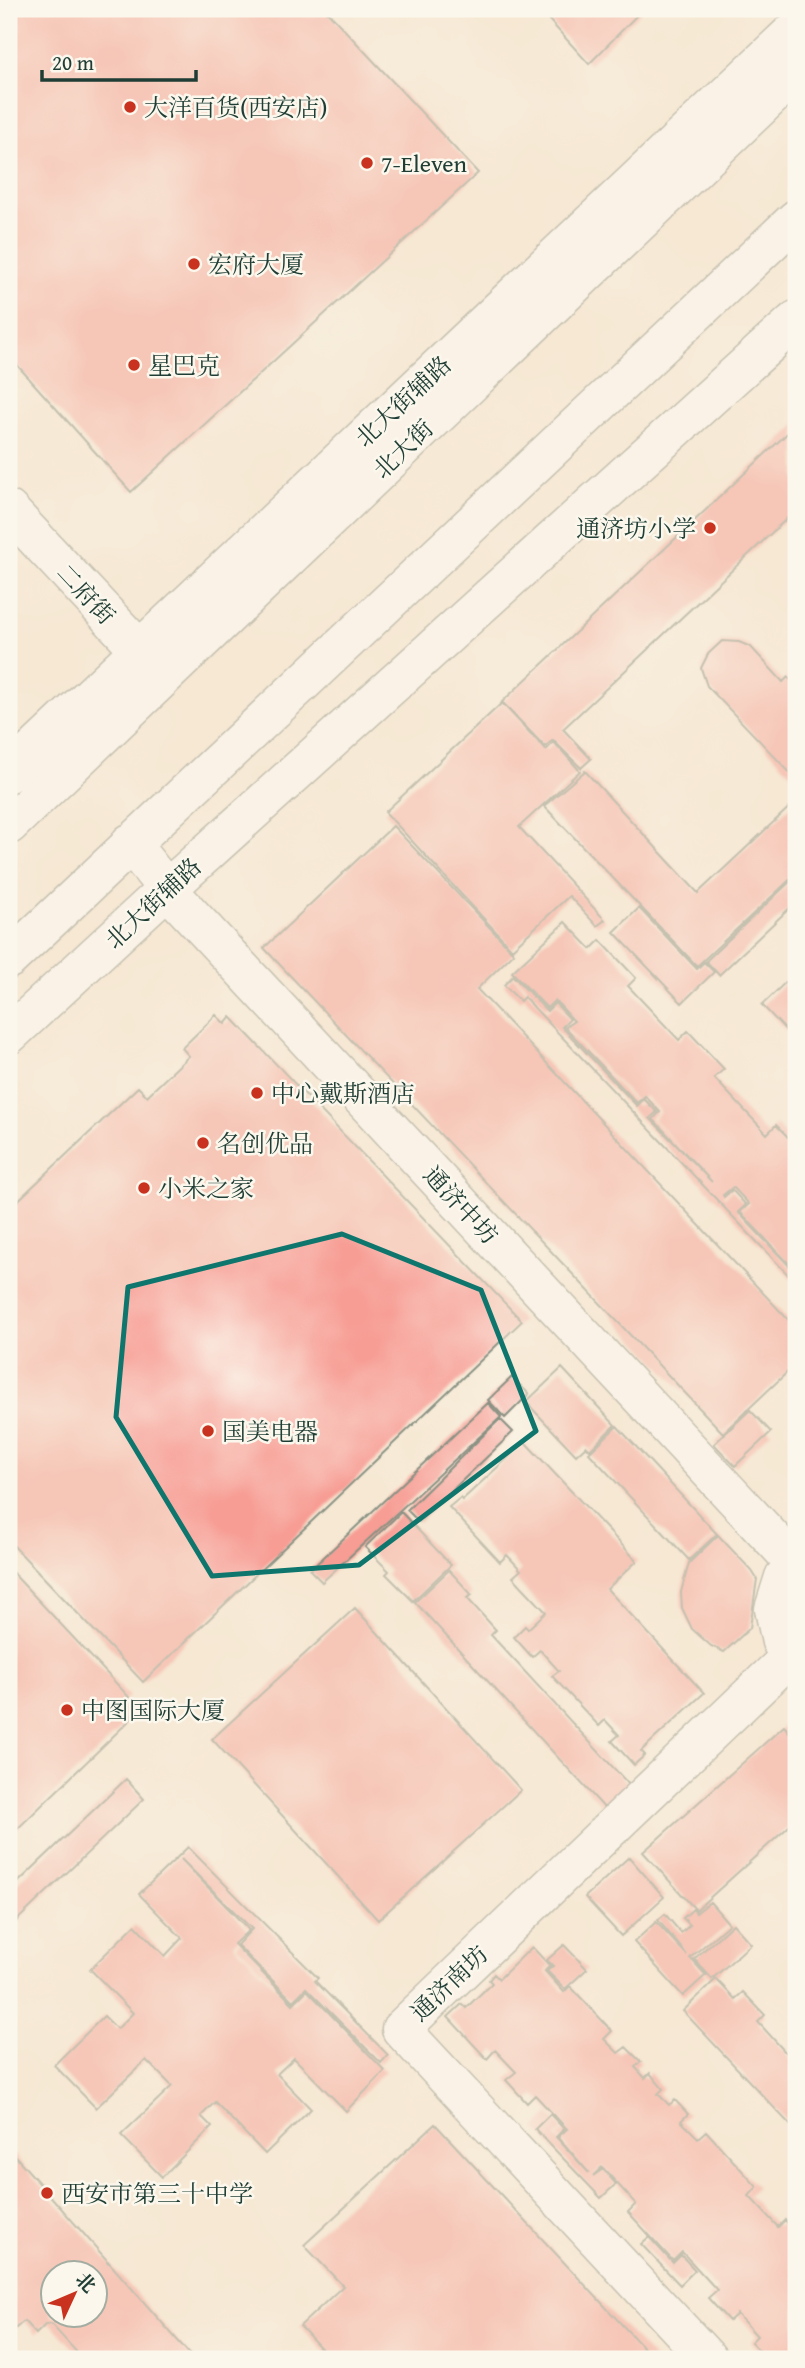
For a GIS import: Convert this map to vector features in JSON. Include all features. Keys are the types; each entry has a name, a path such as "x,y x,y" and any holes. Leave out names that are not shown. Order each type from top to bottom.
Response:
{"street":[{"name":"北大街辅路","path":"9,773 152,663 796,29"},
{"name":"北大街","path":"9,825 152,663 796,73"},
{"path":"9,959 796,219"},
{"name":"北大街辅路","path":"9,1035 796,320"},
{"name":"二府街","path":"9,510 152,663"},
{"name":"通济中坊","path":"130,843 167,890 796,1565"},
{"path":"795,1656 781,1642 774,1609 784,1577 796,1565"},
{"name":"通济南坊","path":"708,2359 401,2029 795,1656"}],"highlighted area":[{"path":"342,1234 481,1290 536,1431 359,1565 212,1576 116,1417 128,1287"}],"building":[{"name":"宏府大厦","path":"9,9 325,9 478,173 131,492 9,356"},
{"path":"539,9 643,9 589,64"},
{"path":"796,425 796,510 563,729 591,759 581,768 553,740 545,747 502,702"},
{"path":"722,641 739,642 751,647 783,682 788,677 796,686 796,779 707,686 701,668 708,654"},
{"path":"502,703 546,750 554,742 580,771 519,827 605,920 597,926 569,896 512,949 385,812"},
{"path":"585,771 698,893 796,801 796,874 697,966 544,806"},
{"path":"393,826 514,953 477,989 796,1328 796,1364 723,1433 264,948"},
{"path":"796,876 796,902 719,975 706,961"},
{"path":"639,908 697,969 704,962 714,972 682,1003 614,932"},
{"path":"565,922 591,949 600,940 636,978 628,986 679,1040 688,1031 724,1069 714,1078 767,1134 776,1125 796,1145 796,1271 740,1212 749,1204 733,1187 723,1195 724,1197 732,1190 746,1205 738,1212 796,1273 796,1283 524,997 520,1001 504,985 513,976 547,1011 555,1003 570,1019 562,1027 637,1106 644,1099 657,1112 650,1118 712,1182 653,1119 660,1112 645,1096 637,1103 565,1027 574,1021 555,1000 547,1008 512,972"},
{"path":"796,972 796,1041 762,1005"},
{"name":"国美电器","path":"216,1015 225,1024 231,1017 522,1321 143,1682 9,1541 9,1209 138,1087 147,1096 189,1056 182,1048"},
{"path":"562,1368 615,1425 590,1450 586,1446 576,1455 526,1402"},
{"path":"512,1377 529,1394 505,1418 488,1400"},
{"path":"488,1403 501,1417 322,1582 310,1570"},
{"path":"750,1410 771,1432 735,1466 714,1444"},
{"path":"500,1419 513,1432 419,1522 407,1510"},
{"path":"617,1426 717,1534 689,1560 589,1453"},
{"path":"525,1442 637,1561 607,1589 704,1693 641,1751 645,1755 634,1765 612,1741 619,1735 605,1720 599,1726 552,1676 559,1671 540,1650 532,1657 514,1637 525,1626 528,1629 546,1612 513,1577 521,1570 507,1555 500,1562 449,1507 460,1498 462,1500"},
{"path":"401,1512 451,1565 413,1601 386,1574 389,1571 365,1547"},
{"path":"718,1535 757,1579 750,1628 724,1652 711,1646 692,1629 682,1608 681,1592 689,1563"},
{"name":"中图国际大厦","path":"9,1569 129,1697 119,1703 133,1717 9,1837"},
{"path":"449,1570 472,1595 467,1598 496,1630 491,1635 633,1789 608,1812 415,1602"},
{"path":"355,1608 521,1790 378,1920 212,1739"},
{"path":"784,1726 796,1740 796,1820 696,1910 643,1852"},
{"path":"126,1779 144,1799 9,1928 9,1891"},
{"path":"188,1847 318,1978 315,1981 388,2055 381,2063 306,1988 293,2001 237,1945 252,1929 181,1859 249,1930 234,1944 293,2004 307,1990 385,2071 346,2111 294,2058 277,2074 311,2109 265,2154 215,2102 201,2116 212,2127 162,2177 121,2135 172,2086 146,2060 96,2108 54,2065 104,2016 117,2029 133,2013 90,1969 135,1925 165,1956 182,1938 139,1894"},
{"path":"629,1857 664,1897 621,1936 585,1897"},
{"path":"710,1902 729,1924 690,1958 706,1975 683,1996 634,1942 656,1922 687,1955 658,1920 665,1914 681,1933 690,1925 683,1918 693,1909 696,1913"},
{"path":"733,1924 751,1944 712,1979 694,1959"},
{"path":"564,1945 587,1969 565,1989 547,1971 553,1966 547,1960"},
{"path":"532,1947 550,1966 545,1971 564,1992 570,1986 612,2031 604,2039 618,2053 626,2047 641,2062 635,2067 645,2078 650,2073 663,2089 658,2094 669,2105 675,2100 688,2114 681,2121 698,2138 706,2131 757,2187 749,2196 778,2227 785,2220 796,2232 796,2359 767,2359 751,2342 757,2336 737,2314 729,2321 708,2298 717,2290 682,2252 673,2261 628,2212 636,2204 602,2167 593,2176 603,2169 616,2184 601,2198 535,2129 550,2114 564,2129 556,2137 589,2173 558,2137 567,2129 535,2095 527,2103 506,2080 516,2072 495,2050 487,2059 448,2017 462,2004 466,2008 492,1983 489,1980 494,1974 499,1979"},
{"path":"716,1979 735,1999 743,1992 765,2015 758,2022 796,2064 796,2131 683,2011"},
{"path":"435,2124 654,2359 331,2359 300,2326 343,2286 304,2245"},
{"path":"9,2149 107,2260 38,2260 40,2330 36,2334 24,2321 9,2334"},
{"path":"649,2237 673,2263 681,2255 695,2270 680,2285 641,2244"},
{"path":"108,2261 194,2359 83,2359 56,2330 108,2330"}],"place":[{"name":"大洋百货(西安店)","path":"130,107"},
{"name":"7-Eleven","path":"367,163"},
{"name":"宏府大厦","path":"194,264"},
{"name":"星巴克","path":"134,365"},
{"name":"通济坊小学","path":"710,528"},
{"name":"中心戴斯酒店","path":"257,1093"},
{"name":"名创优品","path":"203,1143"},
{"name":"小米之家","path":"144,1188"},
{"name":"国美电器","path":"208,1431"},
{"name":"中图国际大厦","path":"67,1710"},
{"name":"西安市第三十中学","path":"47,2193"}]}
